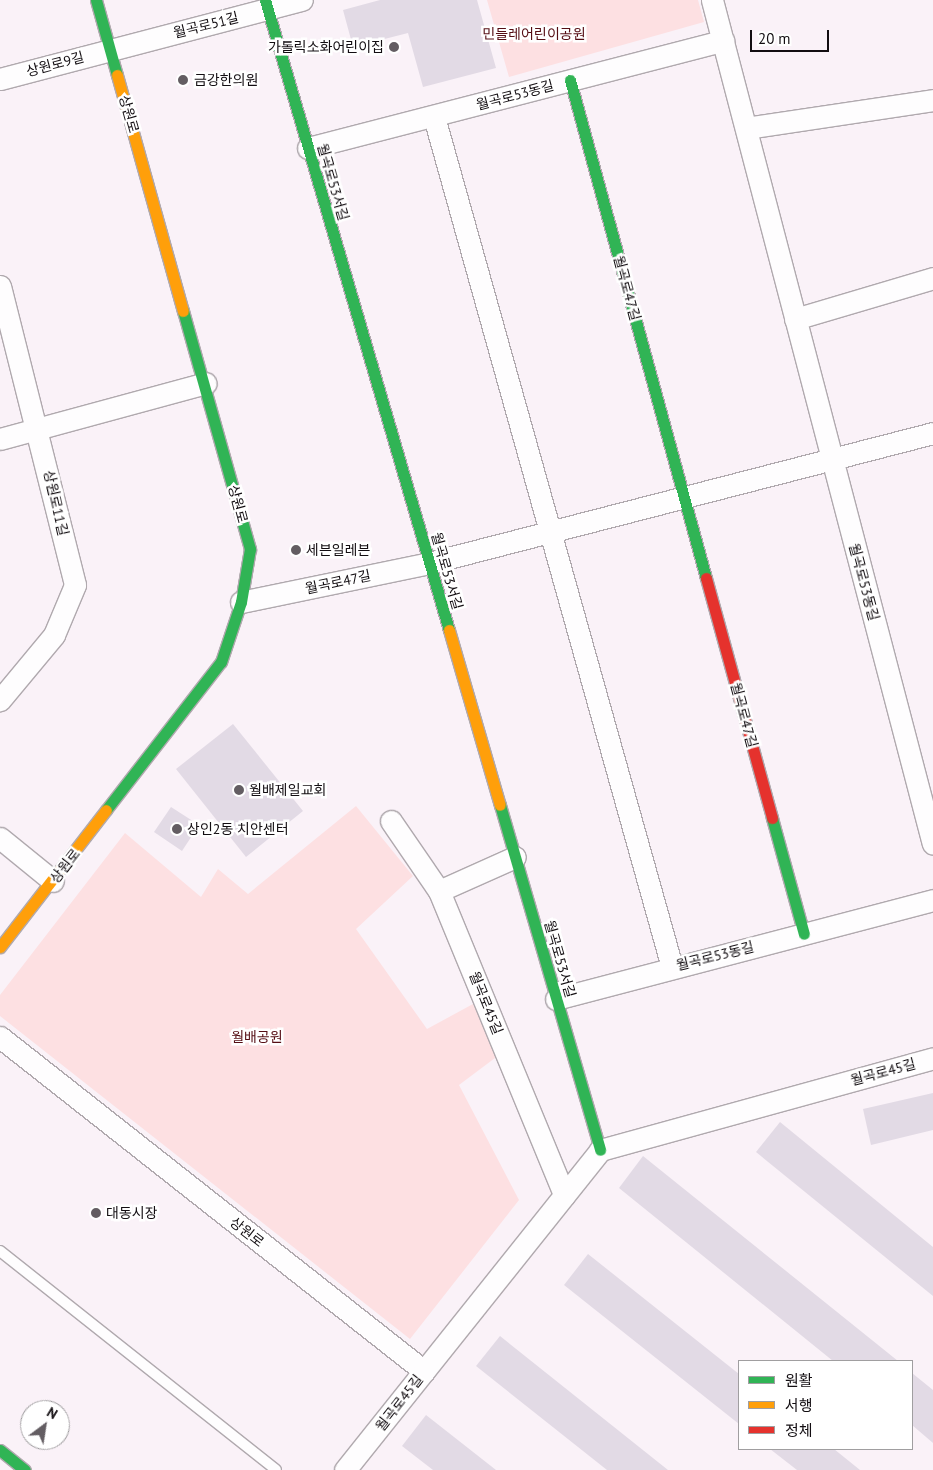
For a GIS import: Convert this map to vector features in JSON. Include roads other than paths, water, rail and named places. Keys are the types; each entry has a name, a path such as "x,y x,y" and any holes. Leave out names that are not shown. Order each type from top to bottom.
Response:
{"street":[{"name":"상원로","path":"0,947 221,662 241,602 250,549 206,382 96,0"},
{"name":"월곡로51길","path":"110,50 266,5 302,0"},
{"name":"월곡로53동길","path":"712,0 933,844"},
{"name":"월곡로53서길","path":"266,5 600,1150"},
{"name":"월곡로53동길","path":"308,148 434,117 723,40"},
{"name":"상원로9길","path":"0,79 110,50"},
{"name":"월곡로47길","path":"570,80 804,934"},
{"path":"746,128 933,100"},
{"path":"434,117 672,967"},
{"path":"796,319 933,278"},
{"name":"상원로11길","path":"0,286 39,430 75,585 54,635 0,700"},
{"path":"0,439 39,430 206,382"},
{"name":"월곡로47길","path":"241,602 429,563 933,433"},
{"name":"월곡로45길","path":"391,821 440,891 564,1194"},
{"path":"0,838 53,881"},
{"path":"440,891 515,857"},
{"name":"월곡로53동길","path":"556,999 933,900"},
{"name":"상원로","path":"0,1037 424,1371"},
{"name":"월곡로45길","path":"345,1470 600,1150 933,1058"},
{"path":"0,1450 25,1470"}],"lane":[{"path":"0,1251 276,1470"}],"place":[{"name":"가톨릭소화어린이집","path":"394,47"},
{"name":"금강한의원","path":"183,80"},
{"name":"세븐일레븐","path":"296,550"},
{"name":"월배제일교회","path":"239,790"},
{"name":"상인2동 치안센터","path":"177,829"},
{"name":"대동시장","path":"96,1213"}],"park label":[{"name":"민들레어린이공원","path":"534,34"},
{"name":"월배공원","path":"257,1037"}]}
